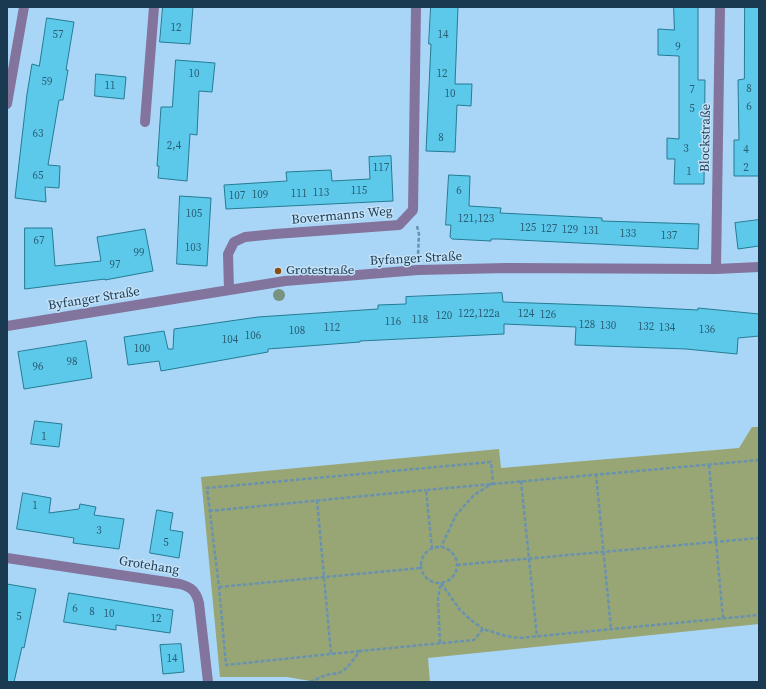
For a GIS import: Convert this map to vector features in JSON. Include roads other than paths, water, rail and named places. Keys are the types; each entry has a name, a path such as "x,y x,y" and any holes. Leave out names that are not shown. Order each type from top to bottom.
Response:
{"street":[{"path":"7,104 24,7"},
{"path":"145,122 154,7"},
{"name":"Bovermanns Weg","path":"228,290 228,254 234,242 245,237 399,225 413,210 416,7"},
{"name":"Blockstraße","path":"716,269 720,7"},
{"name":"Byfanger Straße","path":"7,326 285,281 418,270 507,268 716,269 759,267"},
{"name":"Grotehang","path":"7,558 180,584 190,587 197,594 199,603 208,682"}],"place":[{"name":"Grotestraße","path":"278,271"}]}
